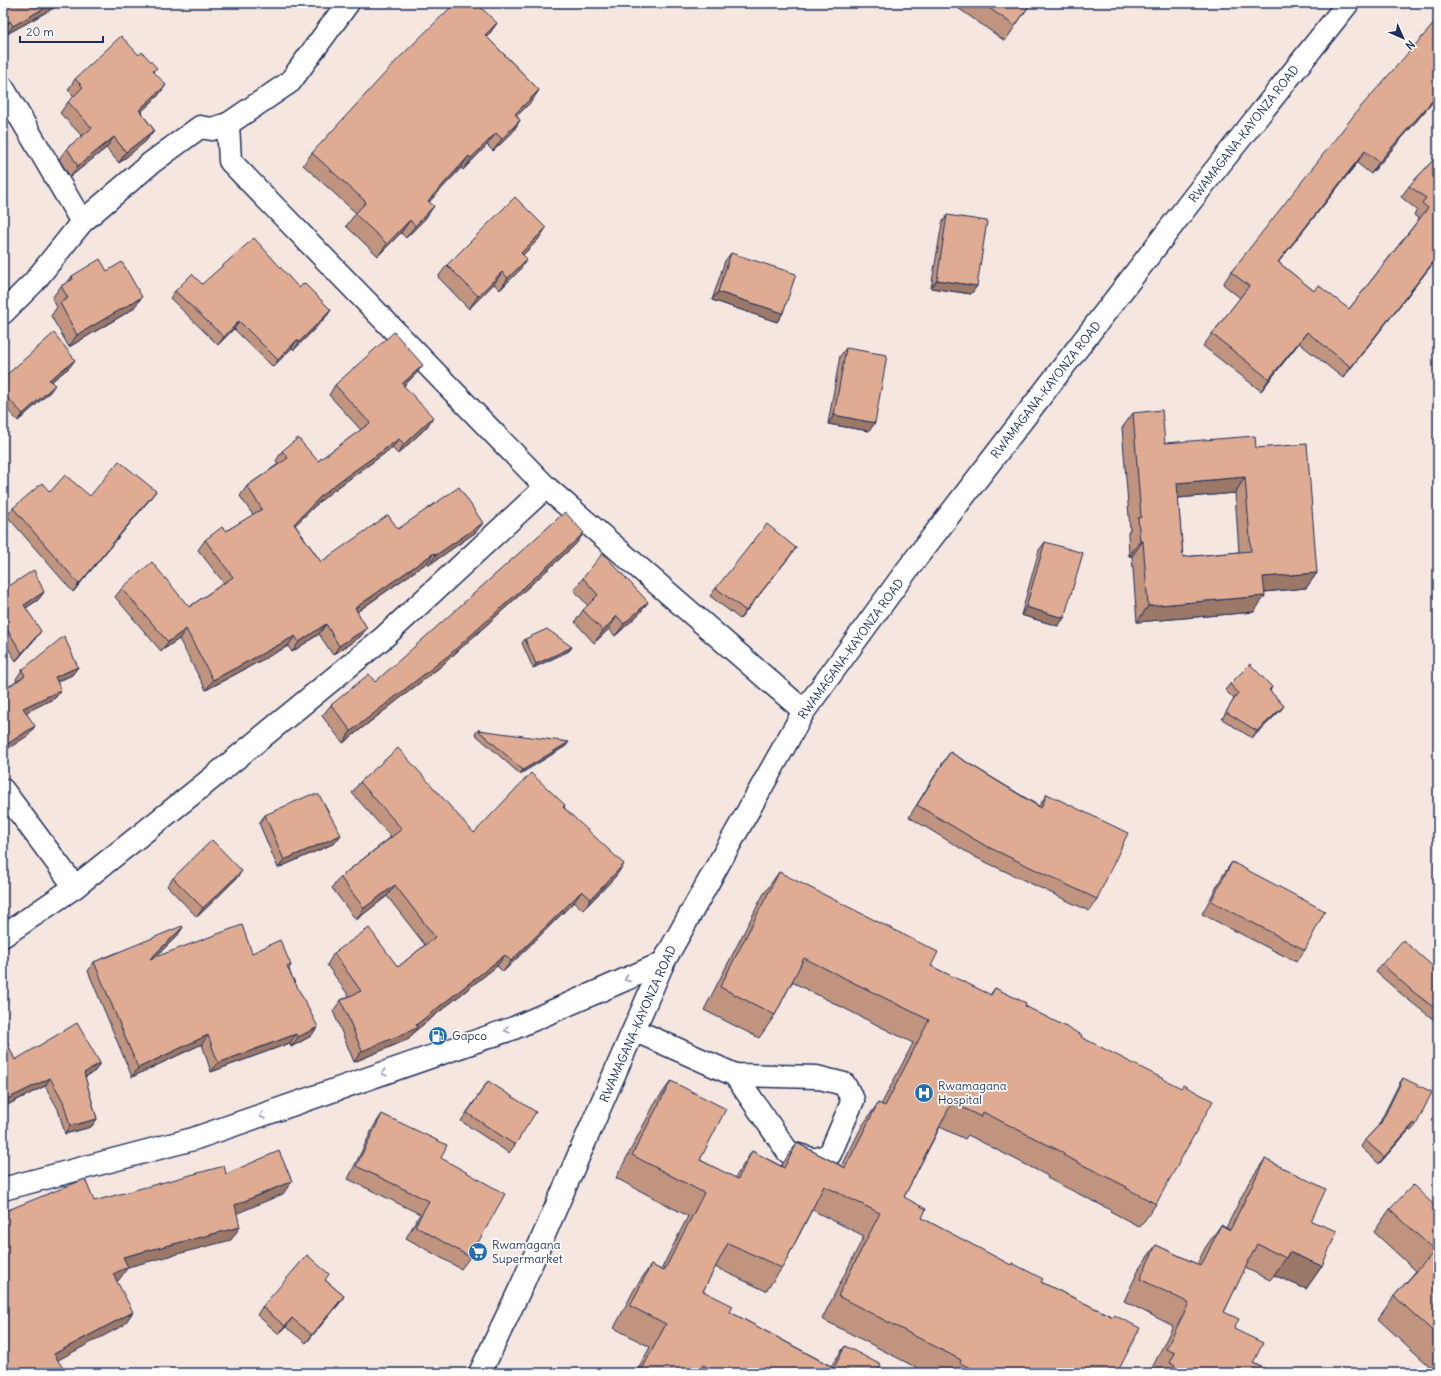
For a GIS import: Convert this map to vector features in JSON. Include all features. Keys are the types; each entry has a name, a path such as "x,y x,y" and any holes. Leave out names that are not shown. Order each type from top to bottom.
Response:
{"main road":[{"path":"3,313 34,282 82,222 151,163 200,127 212,129 228,124 290,82 348,3"},
{"name":"RWAMAGANA-KAYONZA ROAD","path":"480,1373 522,1285 663,964 804,711 912,564 1209,178 1348,3"},
{"path":"3,88 82,222"},
{"path":"228,124 230,161 546,486 804,711"},
{"path":"3,936 75,887 206,784 383,638 546,486"},
{"path":"3,790 75,887"},
{"path":"3,1189 193,1140 514,1028 663,964"},
{"path":"634,1030 735,1075 816,1077 844,1084 853,1100 830,1154 815,1160 788,1152 735,1075"}],"building":[{"path":"3,3 53,3 13,26 10,21 3,25"},
{"path":"455,3 476,3 497,23 485,35 539,90 515,114 520,120 502,139 496,133 471,158 469,156 428,201 434,206 415,226 410,220 387,244 355,214 366,202 312,153 398,59"},
{"path":"982,3 1031,3 1015,26"},
{"path":"1438,19 1438,94 1379,162 1365,151 1278,262 1314,291 1318,285 1349,309 1428,208 1422,203 1426,198 1409,186 1438,155 1438,256 1351,367 1307,332 1269,379 1212,334 1249,286 1231,272 1358,110"},
{"path":"121,36 139,55 142,52 157,68 153,71 166,85 139,110 154,130 126,152 114,137 78,166 67,148 92,128 68,102 83,87 75,79"},
{"path":"515,197 546,228 521,253 527,259 508,278 502,272 478,296 447,265"},
{"path":"947,215 987,221 977,286 937,280"},
{"path":"254,238 299,288 304,283 331,310 299,342 297,340 278,360 239,321 224,337 175,291 192,274 202,284"},
{"path":"731,253 796,274 783,313 718,292"},
{"path":"100,259 107,271 122,262 142,297 77,335 60,303 68,298 61,286 73,279 72,276"},
{"path":"394,332 423,365 402,384 433,417 404,444 399,439 337,483 321,496 294,524 321,562 388,515 398,529 459,487 483,523 436,555 434,553 355,608 367,628 339,646 326,624 299,642 295,636 213,680 186,629 168,642 122,588 152,562 189,607 233,577 205,540 222,527 226,531 262,509 247,486 288,458 282,451 298,438 318,461 370,423 335,385"},
{"path":"54,333 75,360 49,380 55,385 23,414 3,393 3,378"},
{"path":"846,348 887,355 875,423 834,415"},
{"path":"1162,410 1165,443 1255,436 1256,448 1307,444 1317,573 1263,577 1265,596 1148,606 1143,541 1140,541 1138,518 1141,517 1133,413","holes":["1245,477 1251,551 1183,557 1177,483"]},
{"path":"119,461 156,491 79,584 13,508 42,483 50,492 65,475 90,496"},
{"path":"565,512 584,533 449,655 351,731 331,705 369,674 375,682"},
{"path":"767,524 796,548 746,611 716,588"},
{"path":"1045,542 1083,553 1064,618 1026,607"},
{"path":"603,553 648,602 624,624 617,616 603,631 583,610 598,595 583,578"},
{"path":"34,570 44,592 24,605 41,631 22,653 3,623 3,590"},
{"path":"547,629 572,647 536,664 525,639"},
{"path":"64,636 78,667 55,677 61,690 23,708 35,726 3,747 3,690 25,676 22,670"},
{"path":"1250,664 1272,687 1269,690 1284,706 1257,731 1226,712 1238,693 1230,684"},
{"path":"478,730 569,742 523,770"},
{"path":"398,748 474,833 531,773 565,805 563,807 624,864 591,899 582,891 511,961 505,955 416,1025 417,1028 362,1051 341,1000 361,991 334,953 369,928 398,967 435,937 395,885 364,908 340,877 402,829 360,782"},
{"path":"950,752 1041,808 1047,794 1128,833 1097,899 984,845 917,805"},
{"path":"310,795 319,795 341,835 284,860 265,815"},
{"path":"212,840 242,871 203,908 173,878"},
{"path":"1232,862 1325,911 1305,950 1211,901"},
{"path":"779,872 938,952 931,966 991,995 995,988 1026,1003 1025,1006 1082,1035 1081,1037 1181,1088 1183,1085 1213,1101 1156,1204 1126,1188 1127,1187 1063,1155 1064,1153 983,1112 981,1117 952,1102 904,1197 926,1209 922,1218 1011,1265 1012,1263 1043,1279 1041,1282 1113,1317 1114,1315 1140,1328 1117,1373 1108,1370 1106,1373 980,1373 960,1363 961,1360 838,1296 880,1213 824,1186 782,1268 728,1243 703,1291 733,1306 730,1312 834,1368 845,1346 881,1365 877,1373 719,1373 703,1365 699,1373 640,1373 666,1324 630,1306 651,1265 664,1271 704,1193 632,1155 671,1081 726,1109 700,1160 738,1179 752,1151 784,1168 797,1143 845,1168 878,1103 885,1106 929,1020 804,958 775,1015 720,987"},
{"path":"242,925 252,953 280,940 291,965 287,967 318,1027 298,1037 296,1034 218,1063 208,1035 138,1068 94,962 182,926 183,927 150,959"},
{"path":"1403,940 1437,970 1438,969 1438,1011 1411,990 1382,964"},
{"path":"77,1023 100,1063 84,1073 97,1119 70,1126 63,1101 50,1078 3,1101 3,1034 15,1060"},
{"path":"1403,1078 1432,1092 1416,1125 1414,1123 1384,1157 1365,1140 1381,1123"},
{"path":"488,1081 536,1112 515,1145 467,1113"},
{"path":"382,1114 447,1145 441,1158 505,1194 470,1257 415,1226 429,1201 356,1166"},
{"path":"279,1151 292,1181 235,1205 240,1227 123,1257 128,1267 113,1274 133,1312 54,1354 66,1373 3,1373 3,1254 5,1253 3,1248 3,1212 85,1179 94,1201 224,1166 226,1174"},
{"path":"1265,1159 1326,1189 1311,1221 1337,1231 1322,1266 1289,1252 1286,1258 1257,1244 1224,1312 1239,1319 1234,1329 1263,1343 1253,1363 1273,1373 1181,1373 1173,1369 1175,1365 1170,1363 1175,1353 1166,1349 1189,1303 1140,1279 1156,1245 1201,1266 1221,1225 1230,1230"},
{"path":"1413,1185 1438,1209 1438,1336 1394,1296 1435,1251 1390,1209"},
{"path":"307,1255 329,1274 325,1280 344,1296 312,1335 292,1318 285,1326 262,1307"}],"place":[{"name":"Gapco","path":"438,1036"},
{"name":"Rwamagana Hospital","path":"924,1093"},
{"name":"Rwamagana Supermarket","path":"478,1252"}]}
